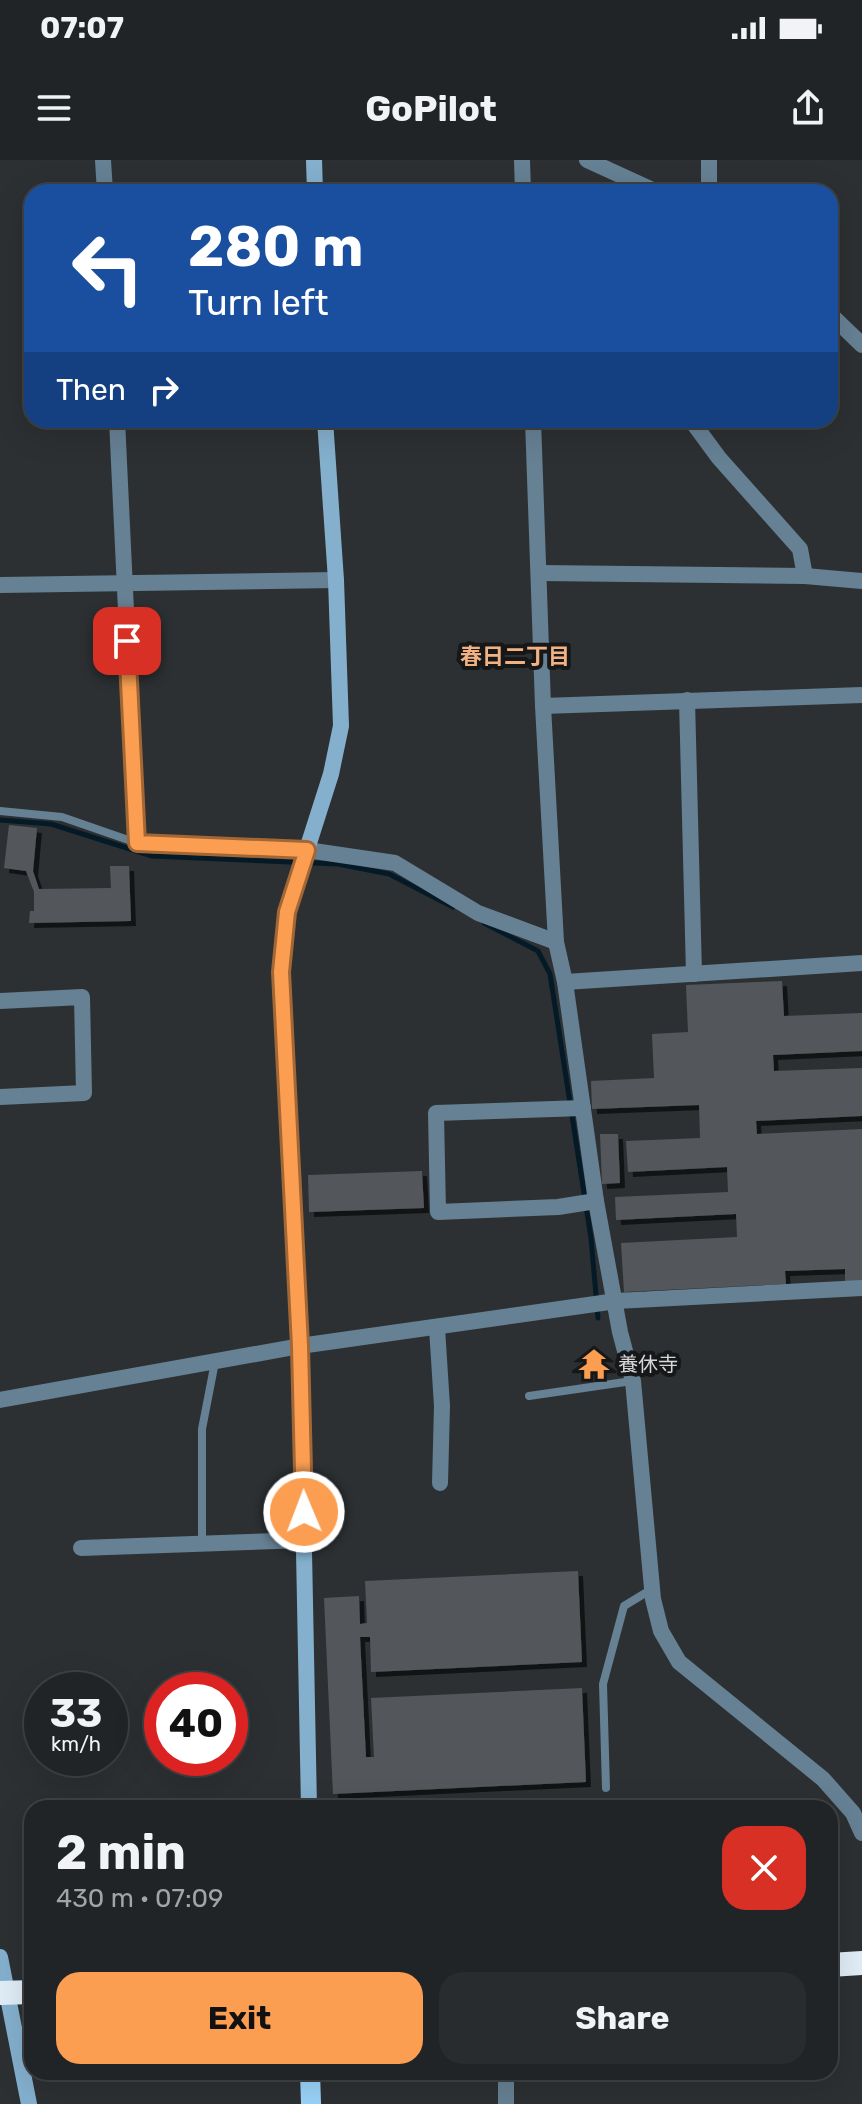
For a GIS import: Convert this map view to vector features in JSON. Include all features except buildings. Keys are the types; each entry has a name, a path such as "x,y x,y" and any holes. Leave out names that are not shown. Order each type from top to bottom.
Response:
{"highway":[{"path":"838,1964 862,1963"},
{"path":"3,1993 24,1992"}],"main road":[{"path":"310,2080 311,2104"}],"street":[{"path":"103,160 104,184"},
{"path":"314,160 315,184"},
{"path":"522,160 523,184"},
{"path":"587,160 640,184"},
{"path":"709,160 709,184"},
{"path":"838,325 862,345"},
{"path":"117,428 137,843"},
{"path":"309,1800 300,1346 281,972 287,912 331,774 341,726 336,580 326,428"},
{"path":"533,428 543,706 556,942 565,982 596,1201 620,1332 633,1381 652,1589 661,1631 679,1662 823,1779 853,1813 862,1833"},
{"path":"697,428 719,458 800,549 805,576"},
{"path":"540,573 805,576 862,581"},
{"path":"0,585 336,580"},
{"path":"543,706 862,695"},
{"path":"687,700 694,974"},
{"path":"307,850 395,863 478,913 556,942"},
{"path":"565,982 862,963"},
{"path":"0,1001 82,997 84,1093 0,1097"},
{"path":"583,1108 436,1113 438,1212 558,1207 596,1201"},
{"path":"0,1400 300,1346 616,1301 862,1288"},
{"path":"437,1328 442,1406 440,1483"},
{"path":"81,1548 304,1540"},
{"path":"0,1957 3,1993 29,2104"},
{"path":"506,2080 506,2104"}],"lane":[{"path":"0,811 62,817 137,843 307,850"},
{"path":"202,1544 202,1429 216,1361"},
{"path":"529,1396 633,1381"},
{"path":"606,1788 603,1684 624,1606 652,1589"}],"waterway":[{"path":"0,820 51,824 152,856 338,864 389,874 453,907"},
{"path":"484,923 538,951 550,974 591,1238 598,1318"}],"place":[{"name":"養休寺","path":"594,1364"}],"district":[{"name":"春日二丁目","path":"515,656"}],"route":[{"path":"127,641 137,843 307,850 287,912 281,972 300,1346 304,1512"}]}
